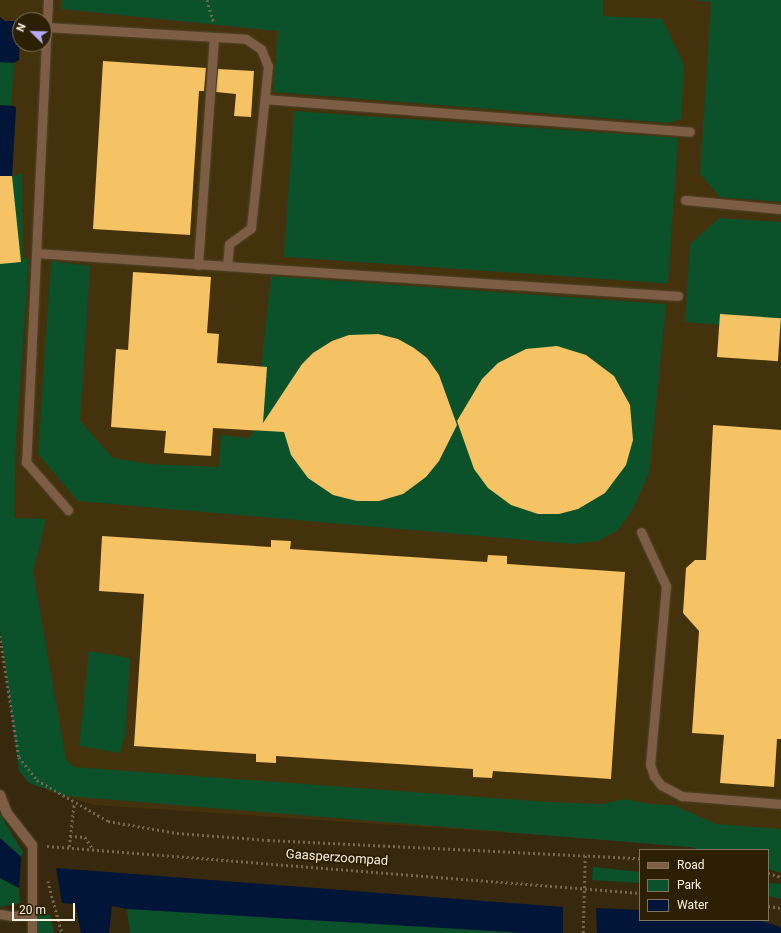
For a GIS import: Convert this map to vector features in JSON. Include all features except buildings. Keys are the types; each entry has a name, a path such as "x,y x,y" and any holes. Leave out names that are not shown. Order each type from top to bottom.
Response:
{"street":[{"path":"0,795 8,812 32,845"}],"lane":[{"path":"47,12 48,0"},
{"path":"52,27 246,39 261,49 268,66 251,228 229,244 227,266"},
{"path":"198,264 214,38"},
{"path":"45,52 37,253 26,462 68,510"},
{"path":"265,98 690,132"},
{"path":"685,200 781,209"},
{"path":"37,253 678,296"},
{"path":"641,532 666,586 650,764 654,776 661,786 682,796 781,804"},
{"path":"32,845 32,933"},
{"path":"0,914 11,916 32,914"}],"path":[{"path":"207,0 214,24 214,38"},
{"path":"0,636 19,757 37,780 74,803 108,821 177,833 268,840 586,854 639,858"},
{"path":"69,847 74,803"},
{"path":"70,836 85,837 93,849"},
{"name":"Gaasperzoompad","path":"32,845 639,892"},
{"path":"583,933 583,887 586,854"},
{"path":"769,873 781,877"},
{"path":"46,875 62,933"},
{"path":"769,906 781,908"}],"shaded area":[{"path":"0,0 781,0 781,851 95,805 47,791 0,563"}],"green space":[{"path":"62,0 603,0 603,16 662,19 684,65 681,119 669,123 273,92 278,31 61,9"},
{"path":"695,0 781,0 781,202 720,197 700,174 711,2"},
{"path":"0,62 14,63 11,106 0,105"},
{"path":"294,111 678,138 668,284 284,257"},
{"path":"22,173 23,258 29,259 16,439 14,518 46,519 33,572 66,760 74,767 548,802 603,804 624,799 650,804 673,805 716,824 781,829 781,873 769,869 769,849 697,849 690,847 66,796 29,783 19,771 0,630 0,181"},
{"path":"719,218 781,222 781,330 685,322 690,244"},
{"path":"51,261 90,266 80,421 113,458 149,464 219,467 221,435 248,438 254,432 271,276 666,304 649,473 633,509 618,530 598,541 573,544 78,501 38,454"},
{"path":"89,651 130,658 125,735 120,753 79,746"},
{"path":"0,814 23,852 21,857 0,838"},
{"path":"593,867 639,872 639,883 592,880"},
{"path":"0,878 19,888 20,903 0,907"},
{"path":"769,883 781,884 781,899 769,896"},
{"path":"143,908 526,933 130,933 127,909"},
{"path":"37,911 50,915 54,933 37,933"}],"water":[{"path":"0,17 5,21 12,21 12,52 19,52 19,60 14,63 0,62"},
{"path":"0,105 14,106 16,108 12,178 0,181"},
{"path":"0,838 21,857 19,888 0,878"},
{"path":"56,868 563,907 563,933 526,933 127,909 112,906 109,933 81,933 75,904 62,903"},
{"path":"596,908 639,910 639,921 761,921 781,927 781,933 597,933"}]}
